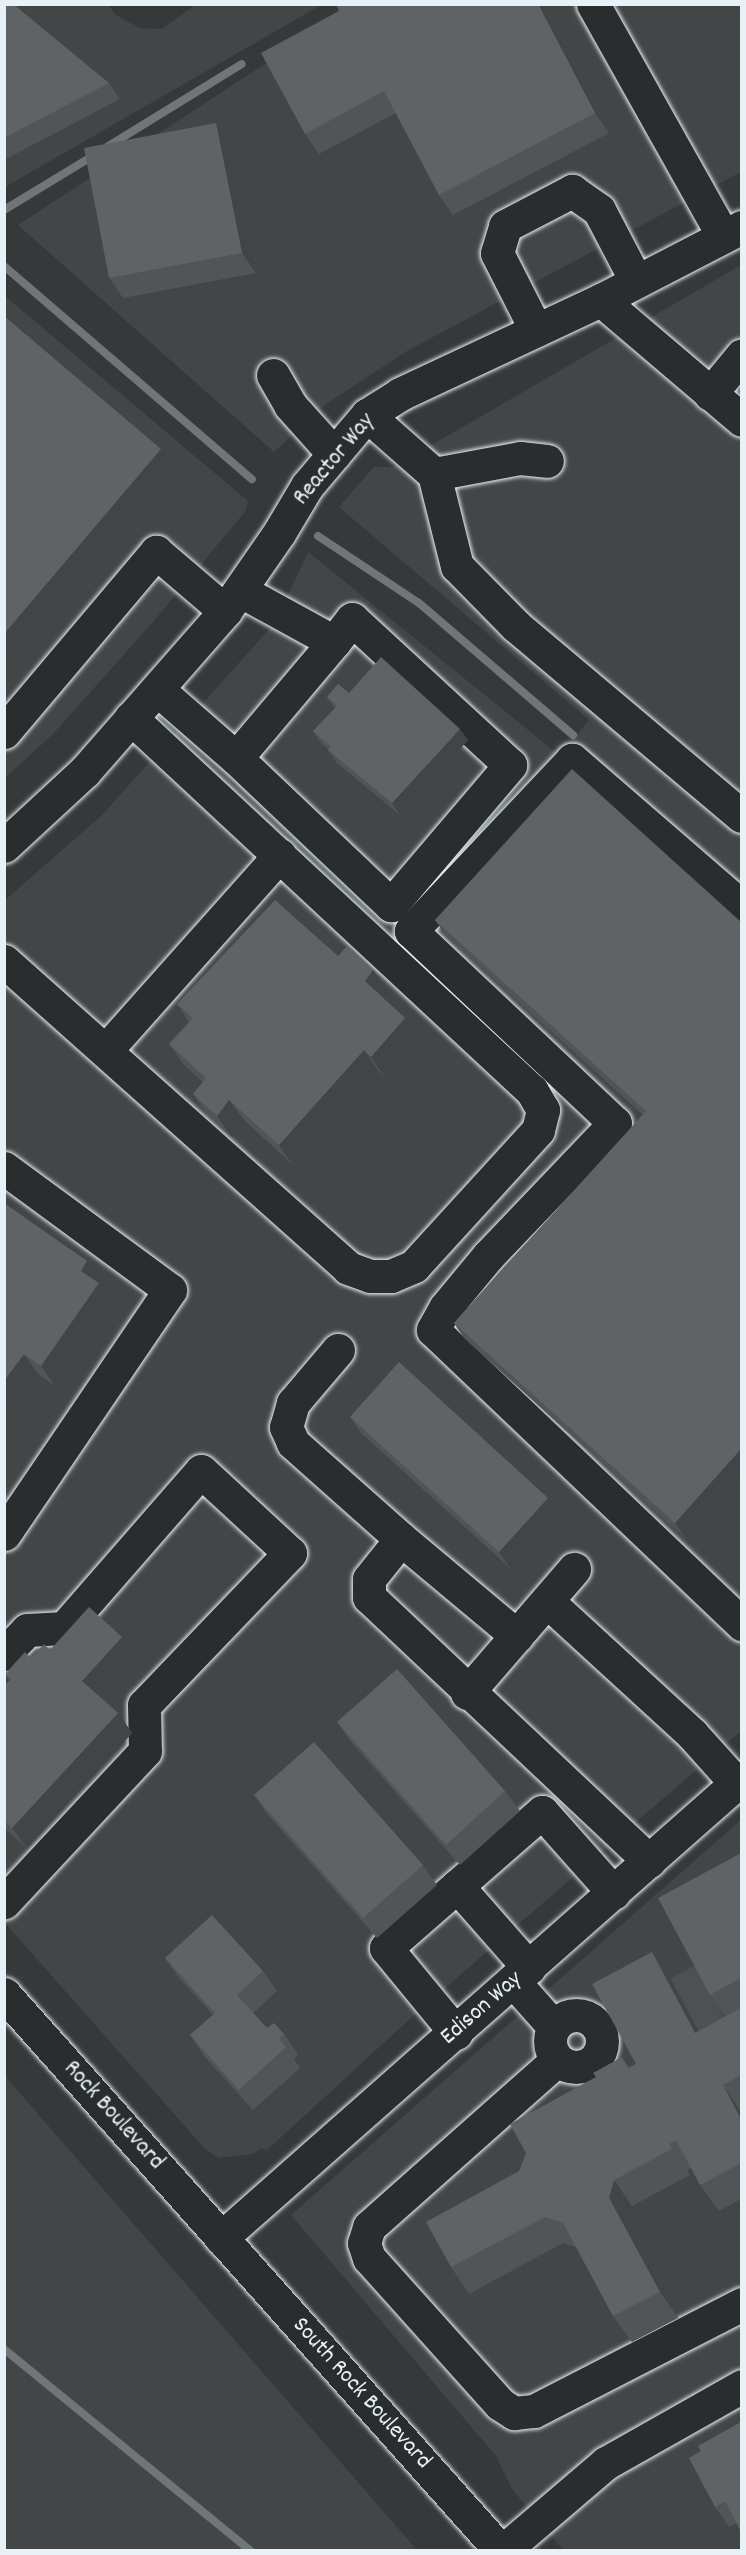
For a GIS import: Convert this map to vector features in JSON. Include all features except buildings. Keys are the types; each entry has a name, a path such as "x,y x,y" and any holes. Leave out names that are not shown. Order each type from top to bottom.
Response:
{"street":[{"path":"593,4 732,231"},
{"path":"536,330 497,253 505,226 572,191 598,210 635,279"},
{"name":"Reactor Way","path":"4,846 41,815 158,690 233,601 307,486 367,415 400,394 601,300 635,279 732,231"},
{"path":"601,300 741,420"},
{"path":"710,394 741,356"},
{"path":"273,375 290,405 334,454"},
{"path":"367,415 434,474 457,566 516,626 741,816"},
{"path":"434,474 520,458 547,461"},
{"path":"4,732 156,552 233,601 334,642"},
{"path":"158,690 236,758 391,905 510,765 352,619 236,758"},
{"path":"4,961 348,1268 370,1276 391,1276 414,1266 538,1130 543,1110 532,1091 131,718"},
{"path":"737,1610 433,1330 444,1308 488,1256 615,1123 411,931 572,760 741,908"},
{"path":"106,1050 280,855"},
{"path":"4,1168 170,1290 4,1534"},
{"path":"338,1350 293,1403 286,1427 293,1443 401,1539 517,1636"},
{"path":"4,1654 27,1630 64,1628 201,1471 290,1553 144,1705 145,1751 4,1902"},
{"path":"401,1539 369,1579 369,1597 467,1693 649,1862"},
{"path":"467,1693 574,1569"},
{"path":"547,1601 692,1734 739,1781"},
{"name":"Edison Way","path":"221,2238 739,1781"},
{"path":"456,2033 386,1948 542,1812 614,1893"},
{"path":"457,1886 521,1975 554,2027"},
{"name":"Rock Boulevard","path":"4,1994 221,2238"},
{"path":"567,2016 584,2016 602,2035 600,2052 589,2064 572,2067 557,2060 549,2044 554,2027 567,2016"},
{"path":"557,2060 369,2227 364,2243 369,2258 500,2404 514,2413 534,2410 741,2304"},
{"name":"South Rock Boulevard","path":"221,2238 502,2550"},
{"path":"502,2550 606,2463 741,2386"}],"shaded area":[{"path":"5,5 108,5 116,15 140,28 162,29 195,5 321,5 5,187"},
{"path":"369,5 741,5 741,172 407,351 325,405 274,452 18,225 257,69"},
{"path":"741,265 741,1731 412,2017 266,2151 262,2148 253,2154 219,2158 206,2150 5,1923 4,901 102,815 275,623 308,552 559,755 589,720 339,507 374,467 394,467"},
{"path":"5,296 248,501 245,512 152,623 53,734 5,778"},
{"path":"741,1820 741,2550 563,2550 512,2489 496,2456 291,2215"},
{"path":"696,1965 726,2021 705,2045 670,1979"},
{"path":"5,2076 417,2550 5,2550"}],"waterway":[{"path":"107,147 242,64"},
{"path":"4,210 96,154"},
{"path":"4,266 252,479"},
{"path":"318,536 419,603 573,735"},
{"path":"4,2349 250,2550"}]}
